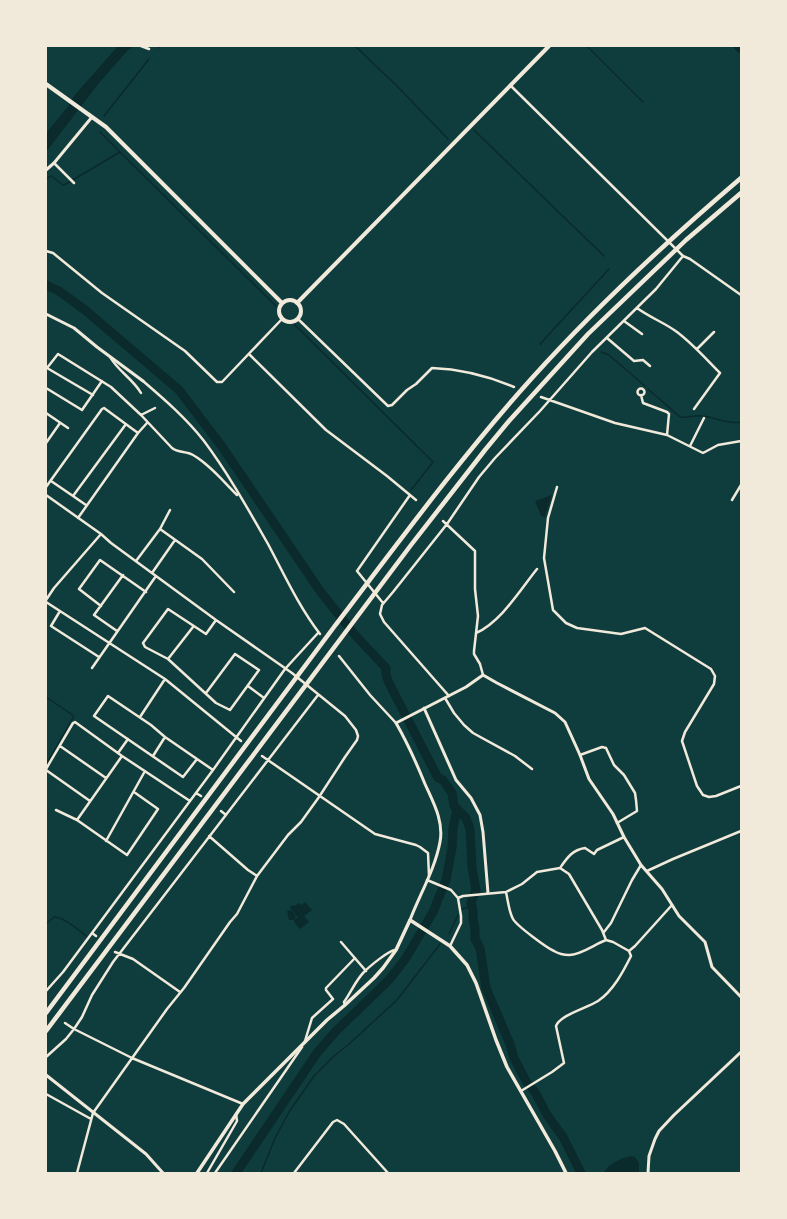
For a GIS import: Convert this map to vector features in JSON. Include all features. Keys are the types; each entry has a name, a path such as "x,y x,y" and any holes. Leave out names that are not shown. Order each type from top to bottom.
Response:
{"highway":[{"path":"46,1013 376,571 424,508 500,414 578,328 632,275 678,232 741,178"},
{"path":"46,1031 384,581 509,421 588,334 686,240 741,193"}],"main road":[{"path":"297,303 549,46"},
{"path":"46,84 106,127 282,303"},
{"path":"291,300 297,303 301,312 298,319 291,322 284,321 279,312 282,303 291,300"},
{"path":"197,1173 243,1104 304,1042 374,978 396,950 410,920 450,946 462,958 471,972 507,1067 523,1090 566,1173"}],"street":[{"path":"141,46 147,49"},
{"path":"510,85 683,256 690,259 741,295"},
{"path":"46,170 54,163 92,117"},
{"path":"54,163 74,183"},
{"path":"46,251 53,253 102,293 185,351 217,382 222,382 282,318"},
{"path":"532,769 515,756 473,733 464,725 454,713 446,698 384,622 380,614 382,605 394,592 447,524 494,458 550,400 573,373 656,289 683,256"},
{"path":"637,308 648,316 676,331 697,349 720,373 694,409"},
{"path":"46,314 74,328 142,381 170,404 196,431 220,462 268,545 293,592 319,634 285,669 190,801 92,933 46,991"},
{"path":"298,319 388,406 392,405 432,368 446,368 476,374 514,387"},
{"path":"624,321 642,334"},
{"path":"697,349 714,332"},
{"path":"607,338 634,361 643,360 650,366"},
{"path":"93,395 47,368 58,354 114,390 176,451 191,454 203,463 240,498"},
{"path":"249,354 326,430 416,500"},
{"path":"109,356 115,365 141,393"},
{"path":"46,388 82,410 102,381"},
{"path":"641,395 643,403 669,414 667,435"},
{"path":"541,397 615,423 667,435 702,452 718,445 741,441"},
{"path":"46,487 102,409 104,408 138,433"},
{"path":"141,415 156,408"},
{"path":"46,413 68,428"},
{"path":"690,446 704,418"},
{"path":"46,444 60,423"},
{"path":"78,518 138,433 147,423"},
{"path":"73,496 126,424"},
{"path":"51,480 86,505"},
{"path":"732,500 741,485"},
{"path":"557,487 548,518 544,554 553,610 566,623 577,628 621,634 645,628 711,669 715,676 714,684 685,732 682,741 697,786 703,795 716,796 741,786"},
{"path":"384,603 357,572 410,495"},
{"path":"46,496 101,534 216,620 292,673 345,716 356,730 358,736 358,740 301,822 288,835 257,876 237,914 132,1058 94,1113 76,1173"},
{"path":"136,561 160,529 170,510"},
{"path":"443,521 475,550 475,589 478,616 474,654 480,664 483,674 497,684 555,713 565,722 589,779 617,822 641,865 662,889 680,916 705,942 712,966 741,997"},
{"path":"160,529 202,559 234,592"},
{"path":"101,534 54,588 46,601 165,679 241,741"},
{"path":"152,573 175,540"},
{"path":"101,606 79,589 100,560 146,592"},
{"path":"476,633 487,627 504,610 537,569"},
{"path":"117,631 94,615 122,575"},
{"path":"92,668 156,576"},
{"path":"206,693 235,654 259,670 230,710 216,703 168,659 145,647 143,644 168,609 206,634 216,620"},
{"path":"60,611 51,626 99,657"},
{"path":"168,659 194,627"},
{"path":"339,656 370,695 396,723 408,743 437,812 440,826 440,843 410,920"},
{"path":"396,723 466,687 483,674"},
{"path":"140,717 165,679"},
{"path":"248,686 264,698"},
{"path":"46,1057 66,1039 74,1029 82,1017 92,995 113,962 318,694"},
{"path":"197,759 183,777 94,716 108,696 140,717 165,737 197,759 213,770"},
{"path":"422,709 456,780 471,798 480,815 483,827 488,893"},
{"path":"90,801 46,770 75,722 122,756 190,801"},
{"path":"153,756 165,737"},
{"path":"118,753 128,739"},
{"path":"60,746 106,778"},
{"path":"580,755 602,747 606,748 614,765 624,775 635,793 637,811 617,822"},
{"path":"77,820 122,756"},
{"path":"262,756 375,834 420,847 428,853 428,876"},
{"path":"106,841 145,771"},
{"path":"56,810 77,820 127,855 158,809 134,792"},
{"path":"196,792 201,796"},
{"path":"221,811 226,815"},
{"path":"647,871 741,831"},
{"path":"209,836 257,876"},
{"path":"560,868 569,854 579,849 585,848 594,854 597,850 624,837"},
{"path":"604,932 611,923 641,865"},
{"path":"458,898 462,896 506,892 522,884 537,872 560,868 569,874 604,932 606,940"},
{"path":"426,880 451,890 458,898 461,923 450,946"},
{"path":"506,892 513,920 548,948 556,952 570,955 576,954 606,940 613,942 629,951 631,956 611,988 598,1000 559,1020 556,1026 564,1063 557,1070 523,1090"},
{"path":"629,951 672,905"},
{"path":"92,933 96,936"},
{"path":"341,942 366,971"},
{"path":"345,1005 344,1002 366,971 392,950 396,950"},
{"path":"115,952 133,959 180,992"},
{"path":"215,1173 304,1042 312,1018 333,999 326,988 355,958"},
{"path":"65,1023 132,1058 243,1104"},
{"path":"648,1173 649,1156 659,1131 741,1052"},
{"path":"46,1075 146,1154 161,1172"},
{"path":"46,1094 91,1119"},
{"path":"207,1173 237,1121 236,1113"},
{"path":"294,1173 331,1125 337,1120 344,1124 388,1173"}],"water":[{"path":"118,46 135,46 128,50 99,83 46,152 46,133 67,108 74,96"},
{"path":"552,495 545,517 541,516 535,501"},
{"path":"305,902 312,910 304,916 309,922 300,929 294,920 289,920 287,911 291,910 296,916 294,919 298,918 290,907 299,903 301,905"},
{"path":"632,1156 635,1157 639,1163 639,1173 604,1173 608,1167 616,1162"}],"waterway":[{"path":"212,46 217,46"},
{"path":"355,46 396,85 448,139"},
{"path":"587,46 643,102"},
{"path":"738,46 741,49"},
{"path":"104,116 149,59"},
{"path":"474,130 604,256"},
{"path":"100,132 120,152"},
{"path":"46,179 51,176 63,185 66,184 120,152 277,307"},
{"path":"541,345 540,344 609,269"},
{"path":"46,285 59,291 85,310 179,390 223,448 320,591 355,635 386,668 386,675 389,683 438,778 443,780 452,793 454,806 466,818 470,829 472,868 476,890 471,903 473,910 475,939 480,948 486,988 510,1044 514,1058 547,1115 563,1137 581,1173"},
{"path":"294,324 433,462 411,490"},
{"path":"601,352 609,355 645,386"},
{"path":"648,389 680,417 702,416 726,422 741,422"},
{"path":"46,697 74,716 46,765"},
{"path":"236,1173 317,1053 336,1031 389,980 406,958 433,912 446,880 457,810"},
{"path":"462,909 467,908 471,903"},
{"path":"449,934 458,915"},
{"path":"46,924 54,917 63,919 86,936"},
{"path":"261,1173 275,1138 289,1112 314,1076 334,1056 397,1000 440,944"}]}
